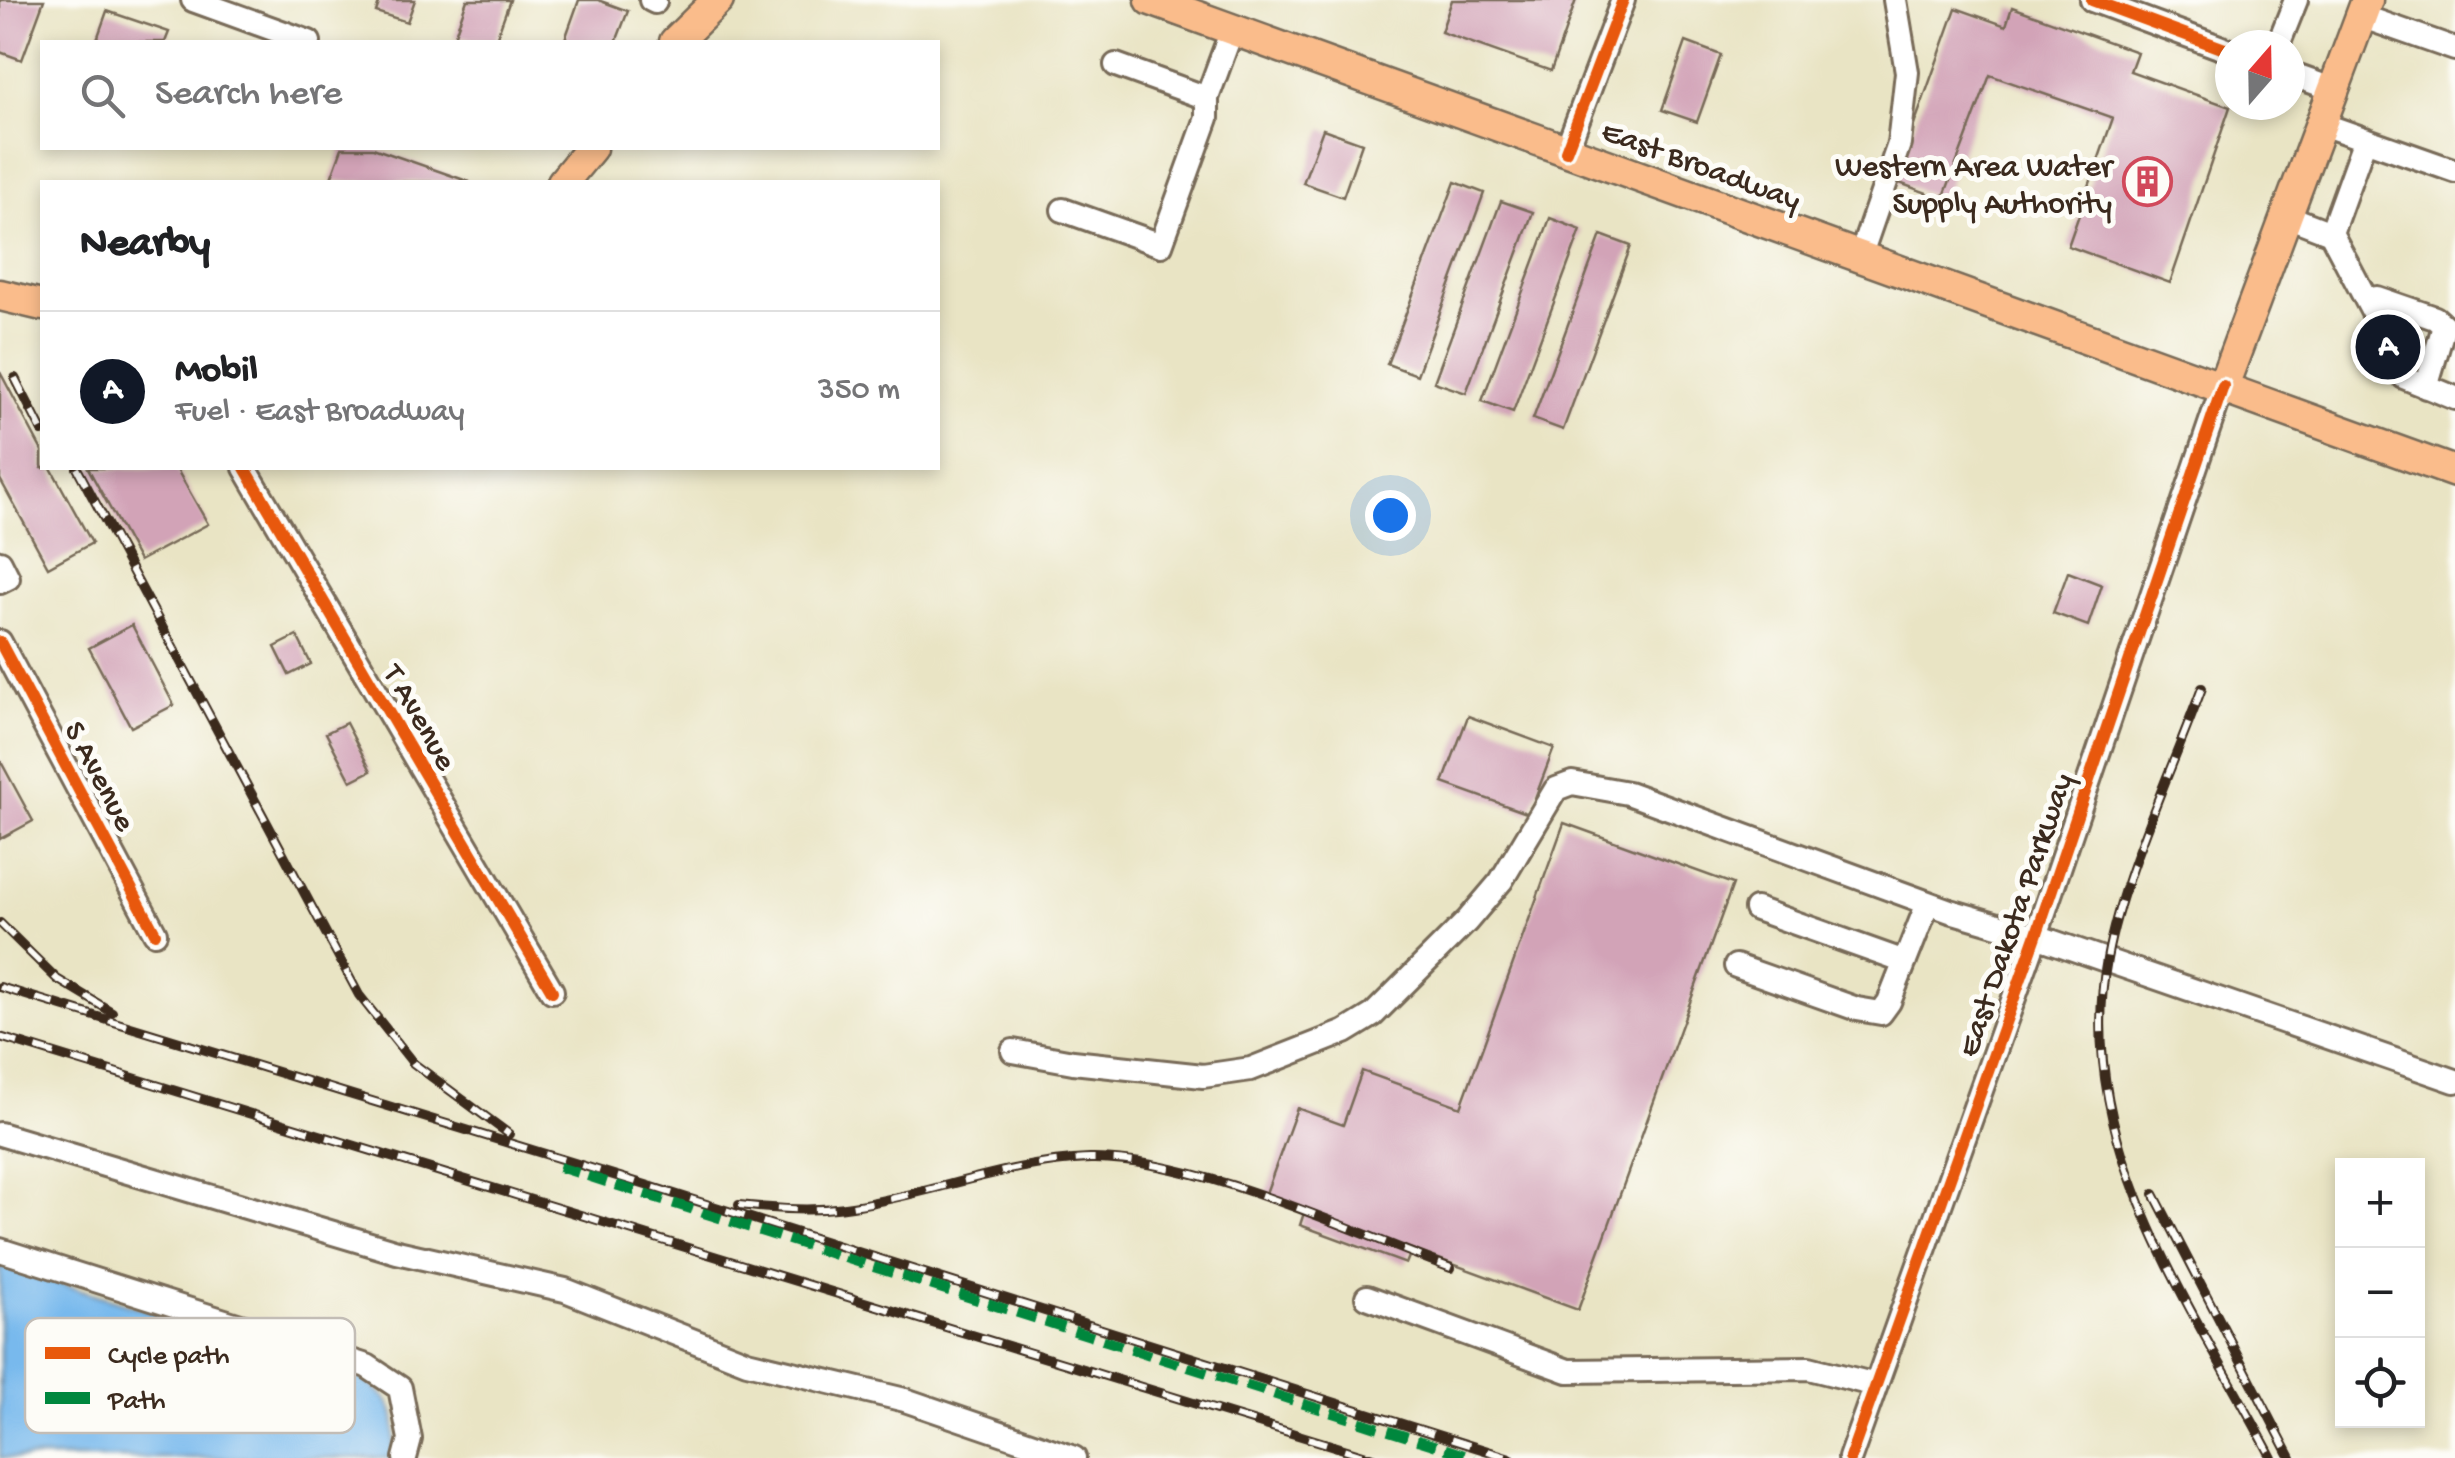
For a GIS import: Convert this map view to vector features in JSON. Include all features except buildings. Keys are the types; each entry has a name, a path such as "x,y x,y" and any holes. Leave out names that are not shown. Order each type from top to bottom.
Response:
{"main road":[{"path":"678,40 718,0"},
{"name":"East Broadway","path":"1152,0 2455,472"},
{"name":"East Dakota Parkway","path":"2223,386 2364,8"},
{"path":"564,180 589,150"},
{"path":"0,296 40,306"}],"street":[{"path":"193,0 303,40"},
{"path":"1566,151 1623,0"},
{"path":"1860,257 1899,144 1907,72 1895,0"},
{"path":"2092,0 2215,45"},
{"path":"2284,30 2296,0"},
{"path":"2364,8 2455,49"},
{"path":"1063,210 1161,245 1207,118 1207,98 1232,30"},
{"path":"1116,66 1207,98"},
{"path":"2305,79 2336,90"},
{"path":"2322,124 2455,171"},
{"path":"2331,233 2365,139"},
{"path":"2286,216 2331,233 2369,300 2404,377 2455,398"},
{"path":"2369,300 2377,298 2435,318 2444,326 2426,387"},
{"name":"East Dakota Parkway","path":"1850,1458 2036,936 2223,386"},
{"name":"T Avenue","path":"246,470 552,992"},
{"path":"0,562 8,578 0,582"},
{"name":"S Avenue","path":"0,642 155,933"},
{"path":"1013,1051 1202,1076 1251,1069 1345,1032 1373,1016 1467,921 1501,881 1539,810 1556,789 1572,784 1628,792 1928,902 2455,1080"},
{"path":"1736,966 1872,1014 1886,1010 1928,902"},
{"path":"1756,909 1905,962"},
{"path":"0,1134 397,1252 565,1290 747,1362 905,1400 1074,1458"},
{"path":"0,1250 215,1318"},
{"path":"1367,1298 1568,1371 1808,1368 1876,1385"},
{"path":"355,1362 400,1388 410,1439 405,1458"}],"water":[{"path":"0,1265 173,1318 25,1318 25,1433 355,1433 355,1374 392,1408 395,1428 391,1458 0,1458"}],"railway":[{"path":"15,378 40,427"},
{"path":"78,470 359,995 413,1063 509,1134"},
{"path":"2202,688 2124,893 2107,959 2101,1027 2107,1093 2123,1157 2146,1219 2175,1281 2272,1458"},
{"path":"0,923 57,979 112,1012"},
{"path":"0,987 646,1185 1510,1458"},
{"path":"0,1037 1373,1458"},
{"path":"739,1205 838,1208 1059,1161 1132,1162 1224,1183 1451,1268"},
{"path":"2154,1194 2291,1458"}],"marked path":[{"path":"559,1167 1474,1458"}],"cycle path":[{"path":"1566,151 1623,0"},
{"path":"2092,0 2215,45"},
{"path":"1850,1458 2036,936 2223,386"},
{"path":"246,470 552,991"},
{"path":"0,642 155,933"}],"place":[{"name":"Western Area Water Supply Authority","path":"2147,182"},
{"name":"Mobil","path":"2388,347"}]}
